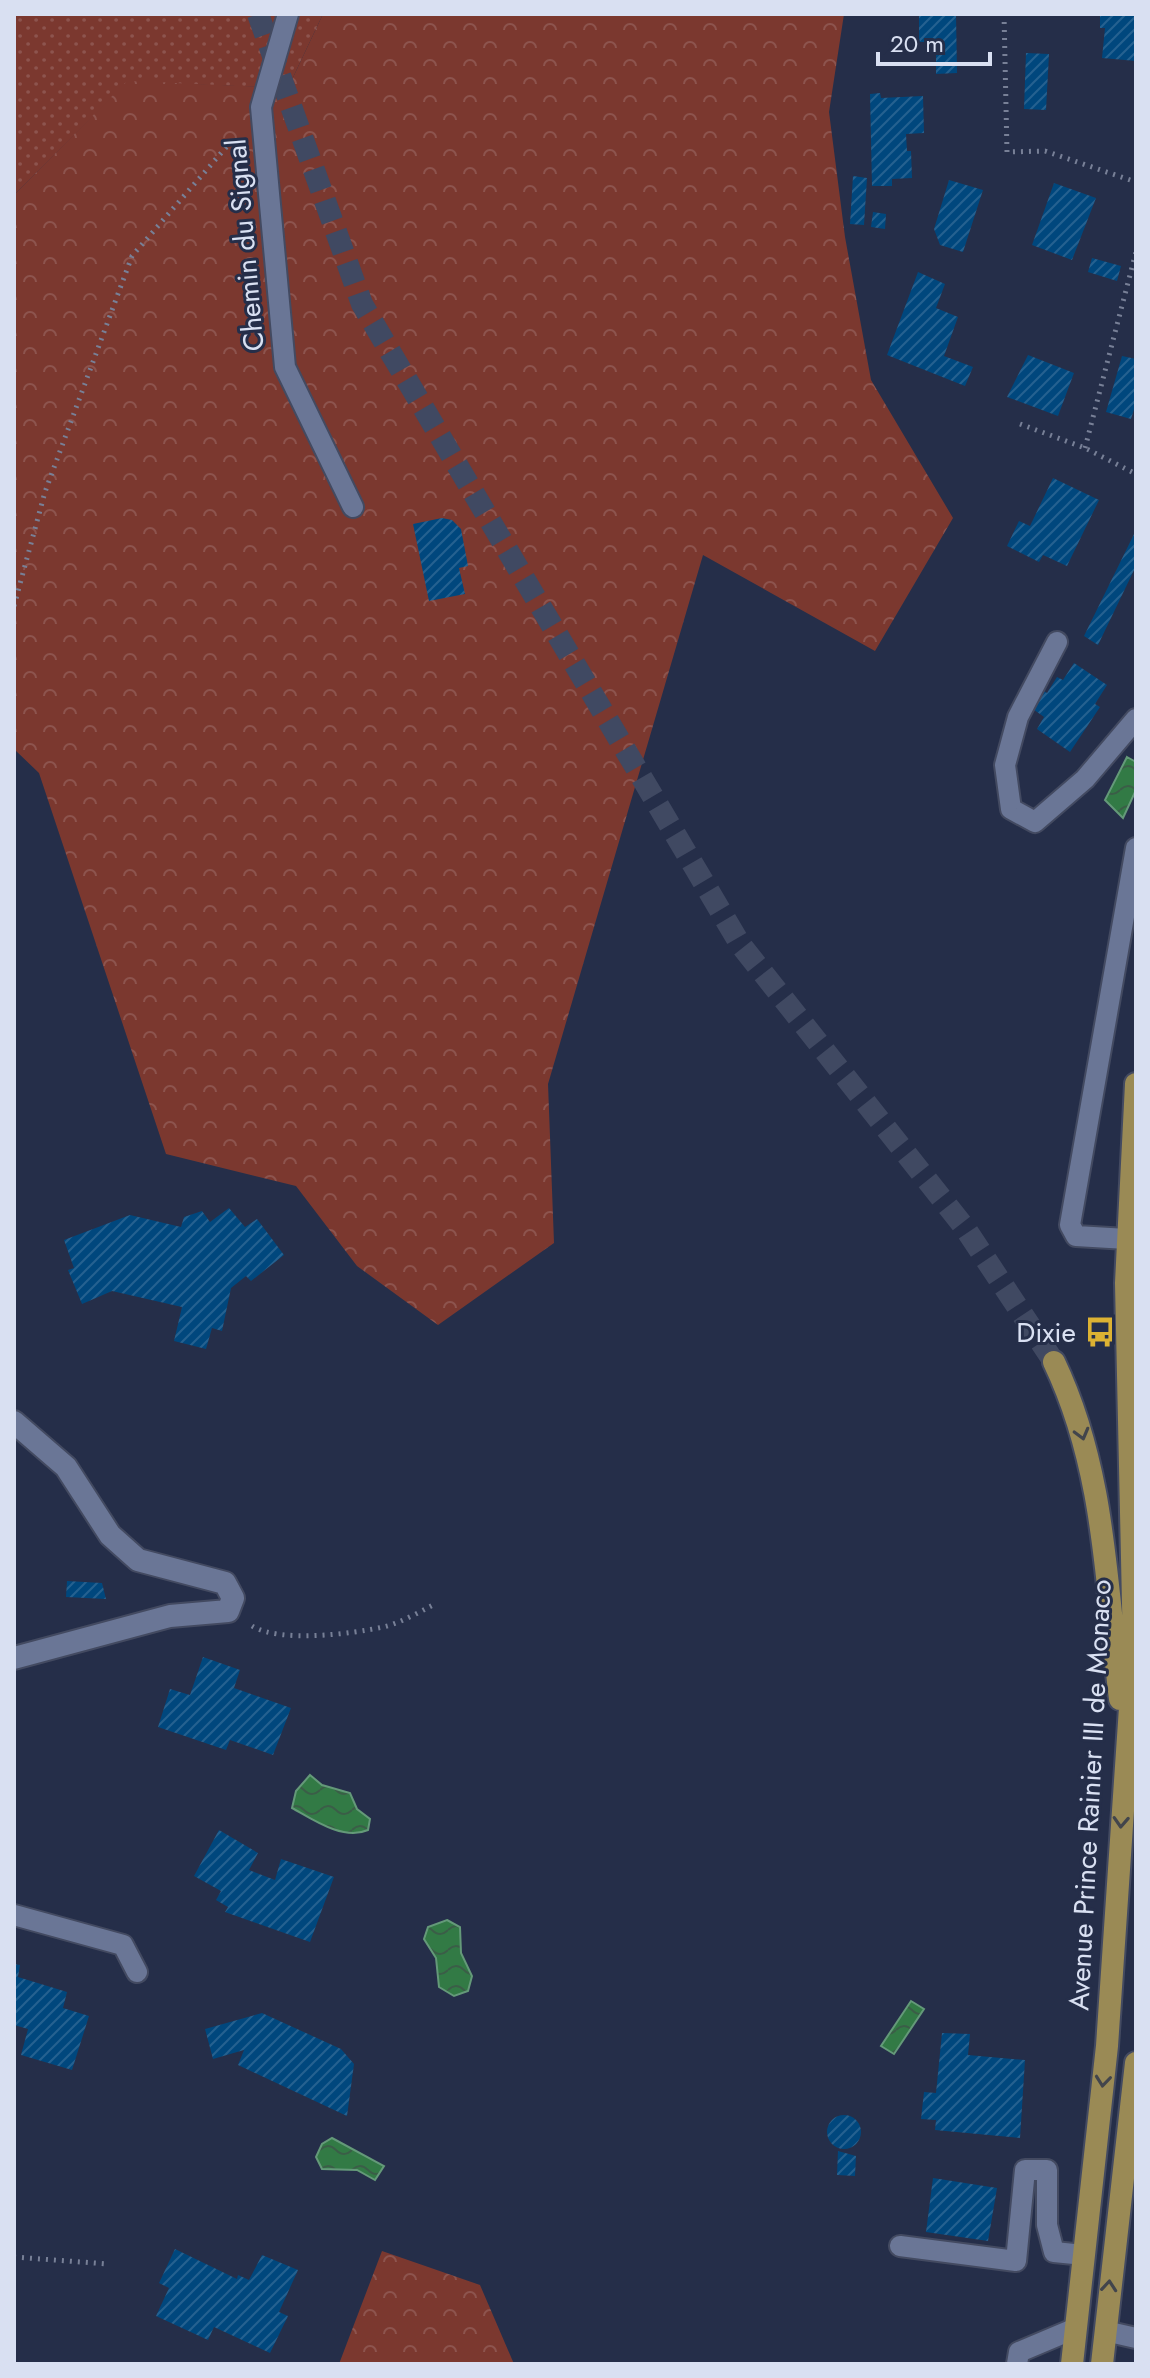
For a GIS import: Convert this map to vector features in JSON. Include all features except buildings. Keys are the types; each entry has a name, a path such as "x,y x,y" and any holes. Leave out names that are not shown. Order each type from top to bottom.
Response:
{"main road":[{"name":"Avenue Prince Rainier III de Monaco","path":"1072,2364 1107,2046 1125,1744 1134,1649 1127,1239 1136,1084"},
{"path":"1054,1362 1074,1404 1093,1476 1107,1552 1125,1744"},
{"path":"1102,2364 1136,2063"}],"street":[{"path":"14,1422 66,1467 110,1535 138,1560 225,1583 233,1598 228,1611 170,1616 14,1658"}],"lane":[{"name":"Chemin du Signal","path":"288,14 261,107 285,367 353,507"},
{"path":"1057,642 1018,717 1005,765 1011,809 1035,822 1085,779 1136,719"},
{"path":"1127,1239 1076,1236 1070,1225 1136,848"},
{"path":"14,1915 123,1945 137,1972"},
{"path":"900,2246 1016,2261 1025,2170 1047,2170 1047,2225 1054,2252 1084,2255"},
{"path":"1017,2364 1019,2352 1076,2328"},
{"path":"1105,2331 1136,2338"}],"path":[{"path":"1004,14 1007,152 1045,151 1136,182"},
{"path":"14,606 45,492 132,256 261,107"},
{"path":"1085,448 1136,252"},
{"path":"1020,424 1085,448 1136,474"},
{"path":"275,1635 337,1633 385,1627 435,1604"},
{"path":"14,2257 108,2264"}],"green space":[{"path":"14,14 323,14 288,88 127,82 14,195"},
{"path":"323,14 844,14 829,112 845,237 871,380 953,518 875,651 703,555 548,1084 554,1243 438,1325 357,1266 296,1186 166,1154 39,773 14,749 14,195 127,81 288,88"},
{"path":"382,2251 480,2285 514,2364 339,2364"}],"water":[{"path":"1127,757 1136,762 1136,790 1123,818 1105,800"},
{"path":"310,1775 322,1785 350,1793 357,1809 370,1819 368,1830 358,1833 338,1831 292,1808 296,1791"},
{"path":"447,1920 460,1927 461,1953 472,1976 468,1991 454,1996 439,1987 436,1958 424,1939 428,1927"},
{"path":"911,2001 924,2009 894,2054 881,2046"},
{"path":"332,2138 384,2166 375,2180 357,2170 322,2169 316,2157 322,2144"}],"tunnel":[{"path":"258,14 362,304 740,944 965,1228 1054,1362"}],"place":[{"name":"Dixie","path":"1100,1332"}]}
